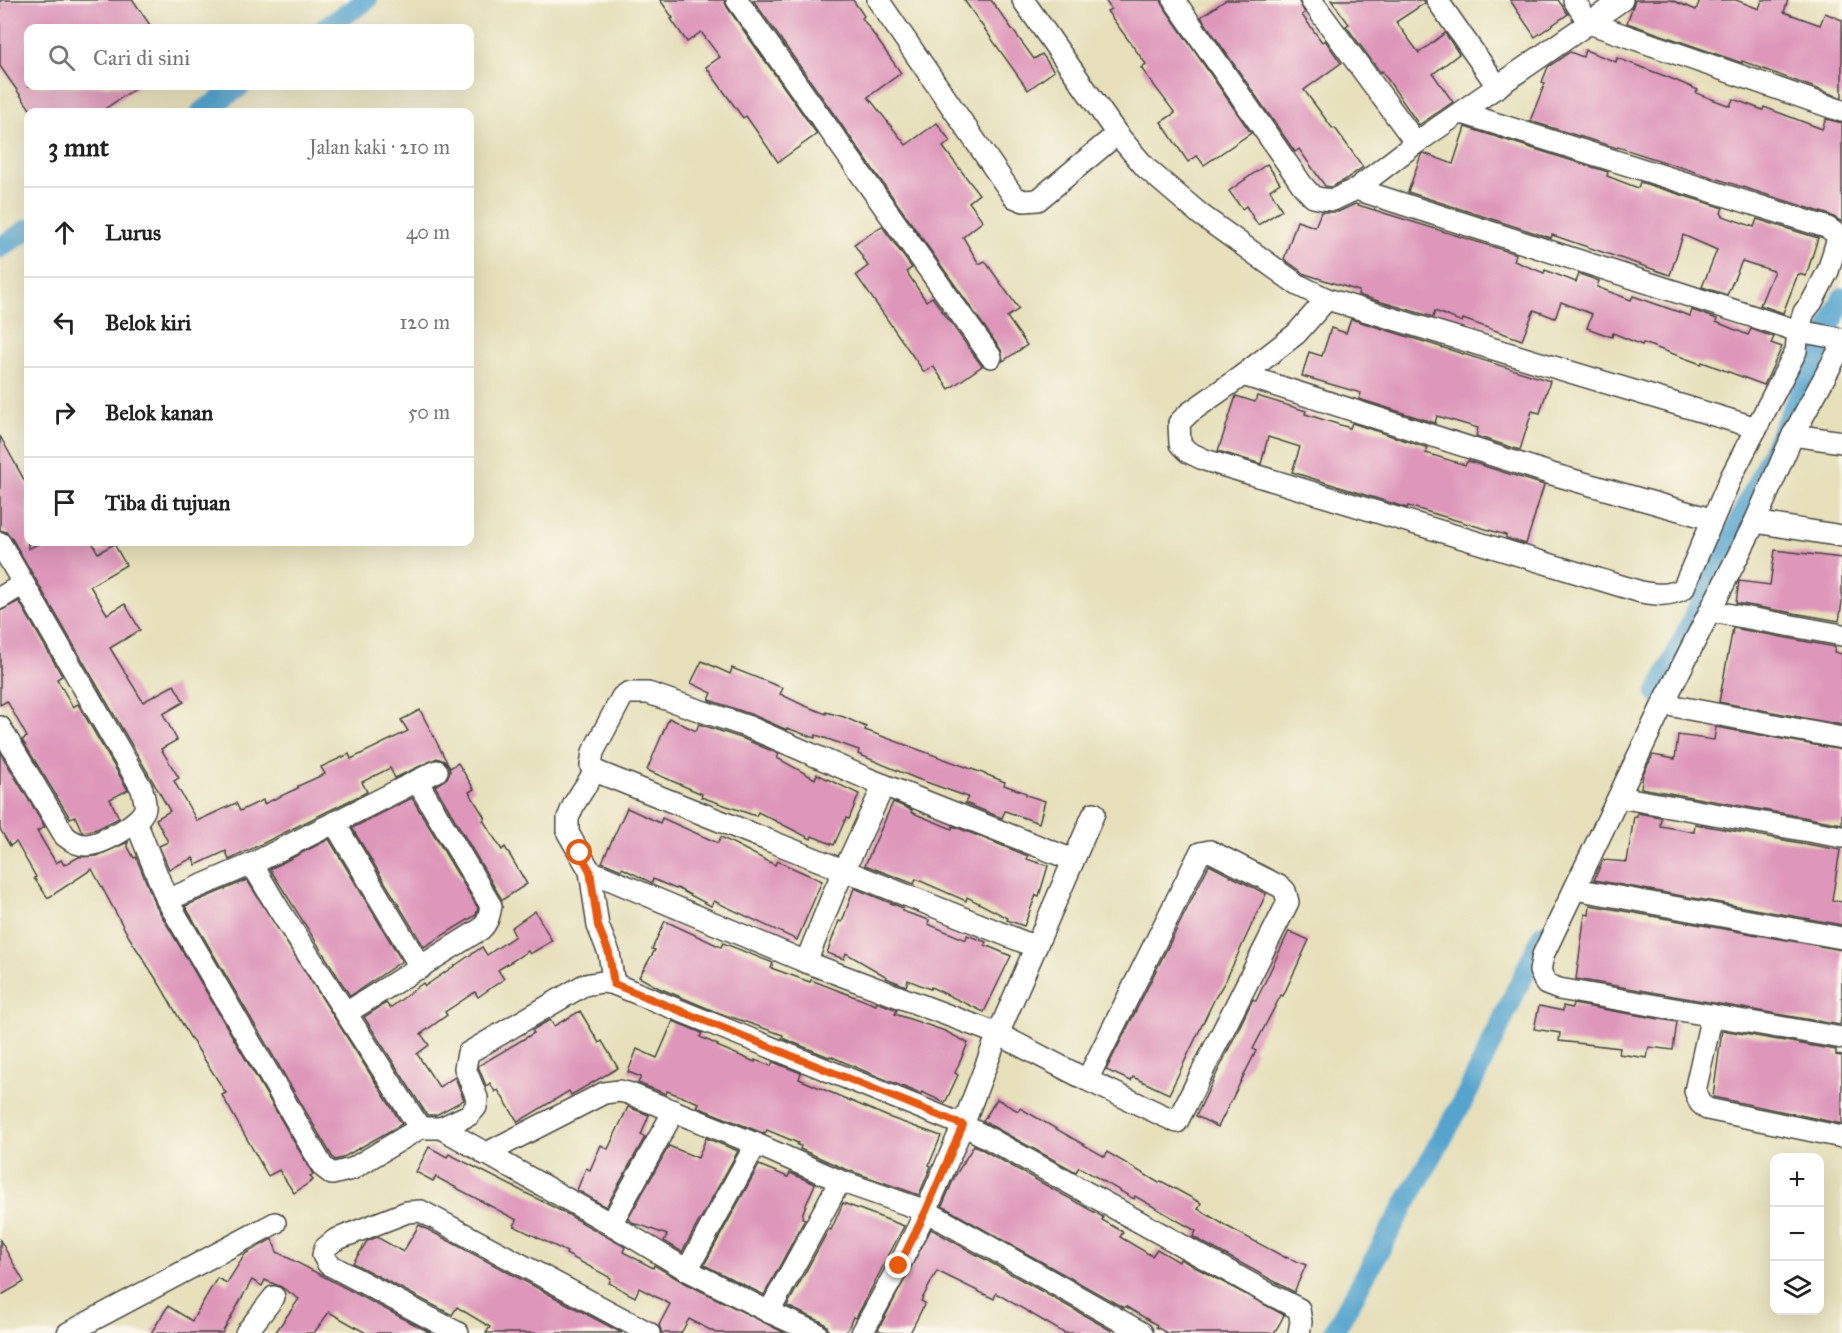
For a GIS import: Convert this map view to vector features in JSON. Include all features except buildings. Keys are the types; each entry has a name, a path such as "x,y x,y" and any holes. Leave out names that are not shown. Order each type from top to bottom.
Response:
{"street":[{"path":"737,0 991,357"},
{"path":"878,0 1014,196 1024,201 1038,200 1118,134"},
{"path":"1023,0 1118,134 1146,168 1202,215 1298,285 1327,299 1757,428"},
{"path":"1174,0 1303,186 1313,196 1333,200 1356,189 1416,143 1622,0"},
{"path":"1311,0 1416,143"},
{"path":"1437,0 1498,87"},
{"path":"1574,0 1589,22 1842,111"},
{"path":"1327,299 1296,334 1179,423 1180,444 1188,452 1205,460 1657,595 1670,595 1683,589 1711,519 1796,351 1802,331 1804,312 1836,275 1837,241 1834,231 1462,113"},
{"path":"1356,189 1802,331 1839,340 1793,435 1755,522 1663,704 1540,965 1546,984 1559,989 1842,1038"},
{"path":"1243,375 1552,474 1711,519"},
{"path":"1793,435 1842,442"},
{"path":"1755,522 1842,536"},
{"path":"0,543 142,789 145,808 136,822 97,843 86,845 73,842 65,836 0,727"},
{"path":"0,597 22,584"},
{"path":"1710,611 1842,635"},
{"path":"1036,947 595,771 591,766 593,752 622,697 628,693 648,693 749,727 884,785 1072,860"},
{"path":"1663,704 1842,738"},
{"path":"166,900 252,864 437,771"},
{"path":"595,771 574,804 568,833 590,871 598,926 609,953 614,984"},
{"path":"346,1012 421,968 486,925 491,906 417,781"},
{"path":"806,962 844,870 884,785"},
{"path":"1619,797 1842,837"},
{"path":"862,1333 926,1211 963,1125 998,1034 1094,813"},
{"path":"136,822 166,900 323,1167 332,1174 352,1169 420,1128 441,1128 469,1115 476,1107 477,1098 465,1068 468,1053 584,985 602,982 614,984 963,1125 1299,1309 1301,1322 1299,1333"},
{"path":"335,824 421,968"},
{"path":"590,871 806,962 998,1034 1087,1080 1177,1122 1287,902 1286,891 1210,851 1200,853 1087,1080"},
{"path":"252,864 420,1128"},
{"path":"1575,889 1842,938"},
{"path":"1712,1015 1695,1091 1700,1103 1707,1109 1842,1137"},
{"path":"485,1154 604,1094 618,1091 628,1093 756,1144 840,1181 926,1211 1142,1333"},
{"path":"611,1224 674,1111"},
{"path":"441,1128 611,1224 687,1270 816,1333"},
{"path":"687,1270 756,1144"},
{"path":"769,1312 840,1181"},
{"path":"458,1333 328,1264 323,1255 325,1248 335,1240 407,1212 421,1211 649,1333"},
{"path":"68,1333 275,1223"},
{"path":"246,1333 274,1297"}],"waterway":[{"path":"331,24 367,0"},
{"path":"207,108 235,90"},
{"path":"0,248 24,232"},
{"path":"1657,694 1818,355 1842,298"},
{"path":"1333,1333 1469,1090 1543,934"}],"route":[{"path":"580,853 590,871 598,926 609,953 614,984 963,1125 926,1211 899,1266"}]}
